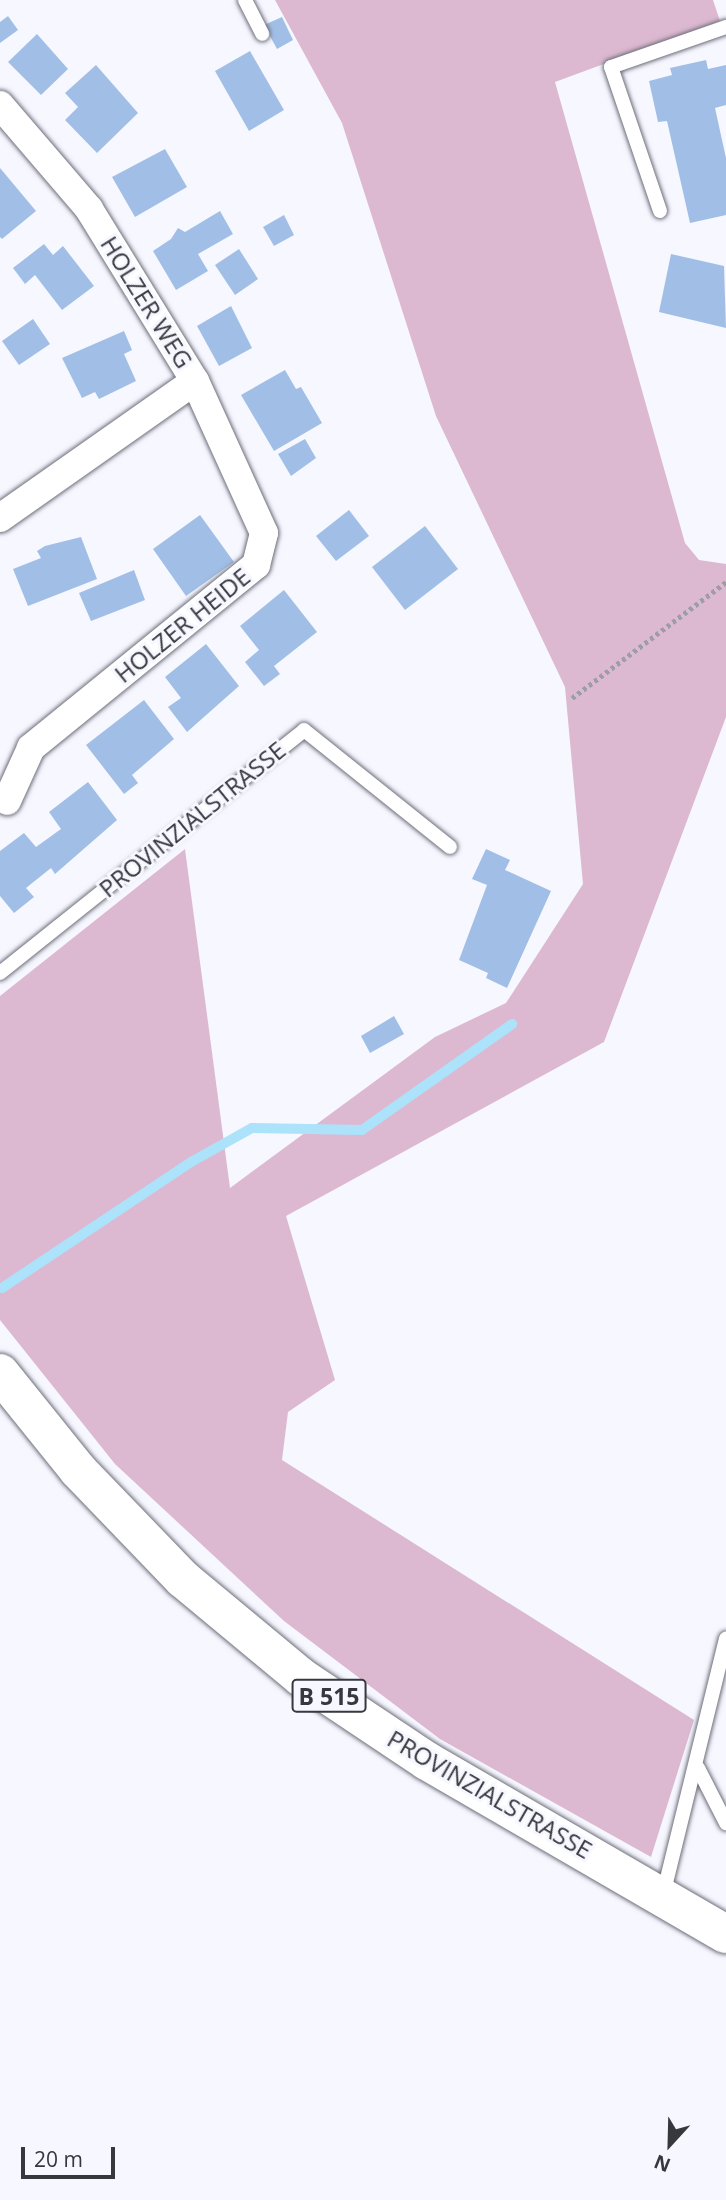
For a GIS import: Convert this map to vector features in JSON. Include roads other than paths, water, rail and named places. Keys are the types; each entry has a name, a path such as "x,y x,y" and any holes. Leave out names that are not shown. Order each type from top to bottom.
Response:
{"main road":[{"name":"PROVINZIALSTRASSE","path":"0,1373 78,1470 183,1579 301,1677 427,1761 726,1934"}],"street":[{"name":"HOLZER WEG","path":"0,106 89,209 195,381 0,518"},
{"name":"HOLZER HEIDE","path":"6,802 31,748 256,565 264,533 195,381"}],"lane":[{"path":"245,0 262,34"},
{"path":"660,211 611,67 726,27"},
{"name":"PROVINZIALSTRASSE","path":"0,972 304,730 450,847"},
{"path":"663,1896 698,1768 726,1639"},
{"path":"698,1768 726,1823"}],"waterway":[{"path":"2,1288 191,1162 252,1128 362,1130 512,1024"}]}
